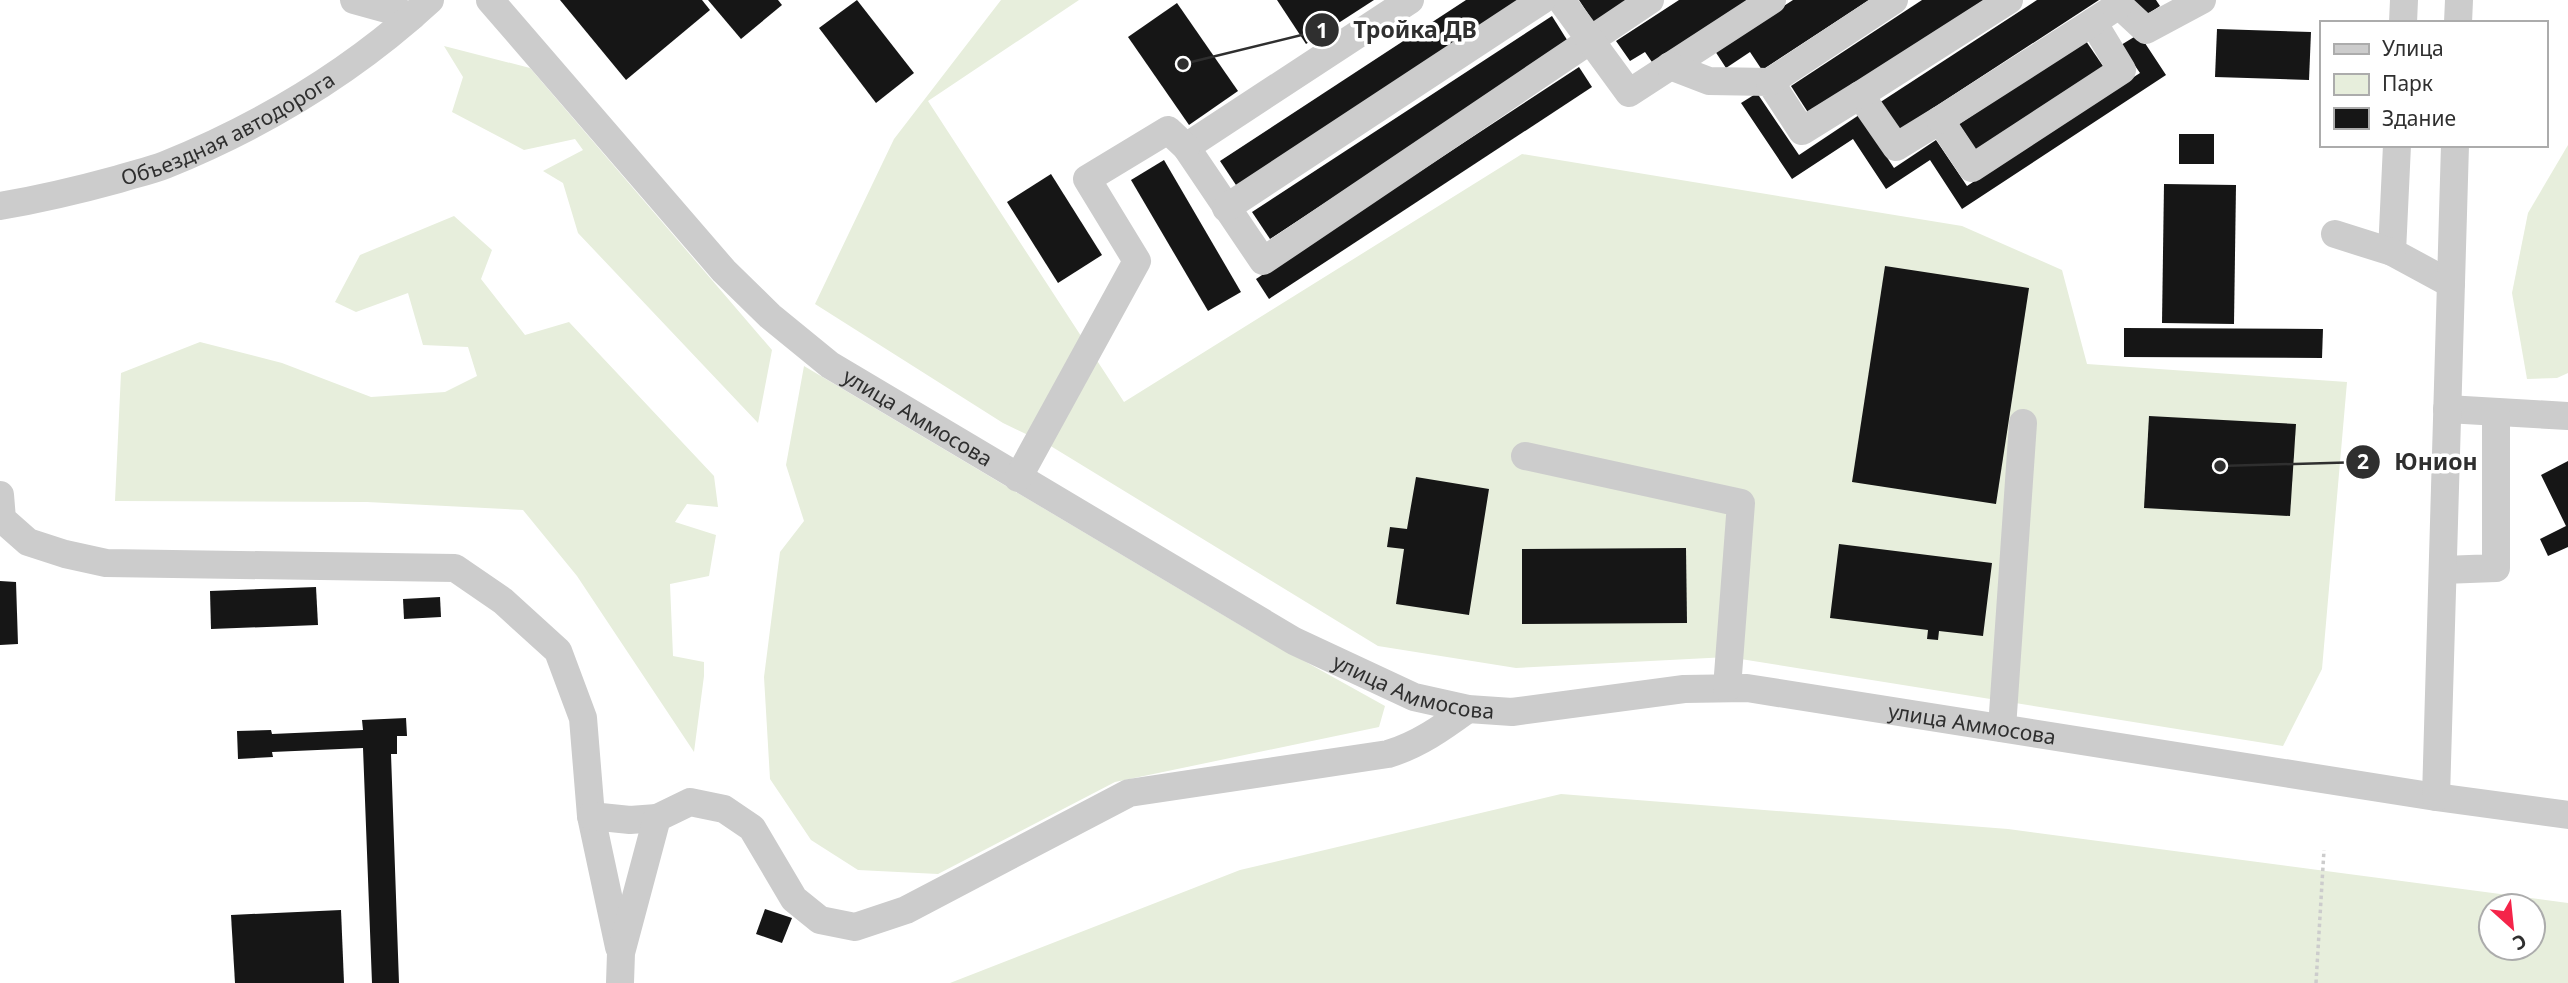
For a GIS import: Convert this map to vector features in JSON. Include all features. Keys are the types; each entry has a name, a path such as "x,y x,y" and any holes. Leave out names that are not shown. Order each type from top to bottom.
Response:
{"street":[{"path":"354,0 421,8"},
{"name":"улица Аммосова","path":"490,0 724,271 770,316 830,365 1294,642 1414,698 1468,709 1512,712 1684,690 1747,688 2436,797 2568,815"},
{"path":"1186,147 1410,0"},
{"path":"1226,208 1542,0"},
{"path":"1561,0 1629,93 1772,0"},
{"path":"1018,478 1137,261 1087,179 1167,130 1186,147 1263,261 1650,0"},
{"path":"1670,66 1709,81 1770,82 1894,0"},
{"path":"1770,82 1802,131 2009,0"},
{"path":"1860,95 1896,147 2093,23 2118,2 2146,30 2202,0"},
{"path":"2403,21 2404,0"},
{"path":"2458,21 2459,0"},
{"name":"Объездная автодорога","path":"0,205 61,195 163,166 261,121 330,78 421,8"},
{"path":"1940,120 1972,167 2122,70 2093,23"},
{"path":"2392,252 2397,147"},
{"path":"2436,797 2455,147"},
{"path":"2335,234 2392,252 2451,284"},
{"path":"2447,409 2568,416"},
{"path":"2443,570 2496,568 2496,412"},
{"path":"2002,728 2023,422"},
{"path":"1525,456 1741,503 1727,688"},
{"path":"0,495 2,519 28,542 106,563 455,568 503,601 558,651 583,718 591,816 621,953"},
{"path":"591,816 631,820 657,818 690,802 724,809 752,828 794,899 820,920 855,927 906,911 1129,793 1388,754 1403,750 1432,735 1468,709"},
{"path":"620,983 621,953 657,818"}],"path":[{"path":"2316,983 2323,850"}],"green space":[{"path":"1001,0 1079,0 928,101 1124,402 1522,154 1962,226 2062,270 2087,364 2347,382 2322,669 2283,746 1728,657 1516,668 1378,646 1049,445 1003,423 815,304 894,139"},
{"path":"444,46 530,68 772,350 758,423 578,233 563,183 543,171 583,150 575,139 524,150 452,112 463,77"},
{"path":"2568,145 2568,373 2557,378 2527,379 2512,293 2528,213"},
{"path":"454,216 492,250 481,279 525,335 569,322 714,476 718,507 687,504 675,522 716,535 709,576 670,584 673,656 704,662 694,752 577,576 523,510 367,502 115,501 121,373 200,342 282,363 371,397 445,392 477,376 468,347 423,345 408,293 356,312 335,302 360,255"},
{"path":"804,366 1250,631 1385,706 1379,727 1115,782 938,874 858,870 811,840 770,779 764,677 780,552 804,521 786,465"},
{"path":"1561,794 2008,829 2485,892 2477,892 2477,962 2547,962 2547,900 2568,903 2568,983 950,983 1240,870"}],"building":[{"path":"560,0 702,0 710,10 626,80"},
{"path":"708,0 778,0 782,5 741,39"},
{"path":"857,0 914,73 876,103 819,28"},
{"path":"1277,0 1374,0 1306,44"},
{"path":"1466,0 1524,0 1238,188 1220,161"},
{"path":"1579,0 1629,0 1594,23"},
{"path":"1679,0 1754,0 1654,65 1645,52 1630,61 1616,41"},
{"path":"1793,0 1869,0 1762,70 1750,52 1726,68 1715,51"},
{"path":"1922,0 1984,0 1809,114 1791,86"},
{"path":"2037,0 2099,0 1898,131 1879,103"},
{"path":"2132,0 2156,0 2160,6 2143,17"},
{"path":"1177,3 1238,91 1189,125 1128,37"},
{"path":"1552,16 1569,43 1270,239 1252,212"},
{"path":"2217,29 2311,32 2309,80 2215,77"},
{"path":"2139,34 2166,75 1962,209 1930,160 1886,189 1853,139 1792,179 1741,103 1757,93 1799,155 1859,115 1894,168 1936,140 1967,186 2140,73 2121,45"},
{"path":"2086,41 2105,69 1977,152 1959,124"},
{"path":"1579,67 1592,87 1269,299 1256,279"},
{"path":"2179,134 2214,134 2214,164 2179,164"},
{"path":"1164,160 1241,292 1208,311 1131,180"},
{"path":"1051,174 1102,255 1058,283 1007,202"},
{"path":"2164,184 2236,185 2234,324 2162,323"},
{"path":"1885,266 2029,288 1996,504 1852,482"},
{"path":"2124,328 2323,329 2322,358 2124,357"},
{"path":"2149,416 2296,424 2290,516 2144,508"},
{"path":"2568,461 2568,547 2548,556 2540,539 2566,526 2541,475"},
{"path":"1416,477 1489,489 1469,615 1396,604 1404,549 1387,547 1390,527 1407,529"},
{"path":"1839,544 1992,563 1983,636 1939,631 1938,640 1927,639 1928,630 1830,618"},
{"path":"1686,548 1687,623 1522,624 1522,549"},
{"path":"0,581 16,582 18,644 0,645"},
{"path":"316,587 318,625 211,629 210,591"},
{"path":"440,597 441,617 404,619 403,599"},
{"path":"406,718 407,736 397,736 397,754 391,754 399,983 372,983 363,748 272,752 273,757 238,759 237,731 271,730 272,734 363,730 362,720"},
{"path":"765,909 792,918 782,943 756,934"},
{"path":"341,910 344,983 235,983 231,915"}],"place":[{"name":"Тройка ДВ","path":"1183,64"},
{"name":"Юнион","path":"2220,466"}]}
